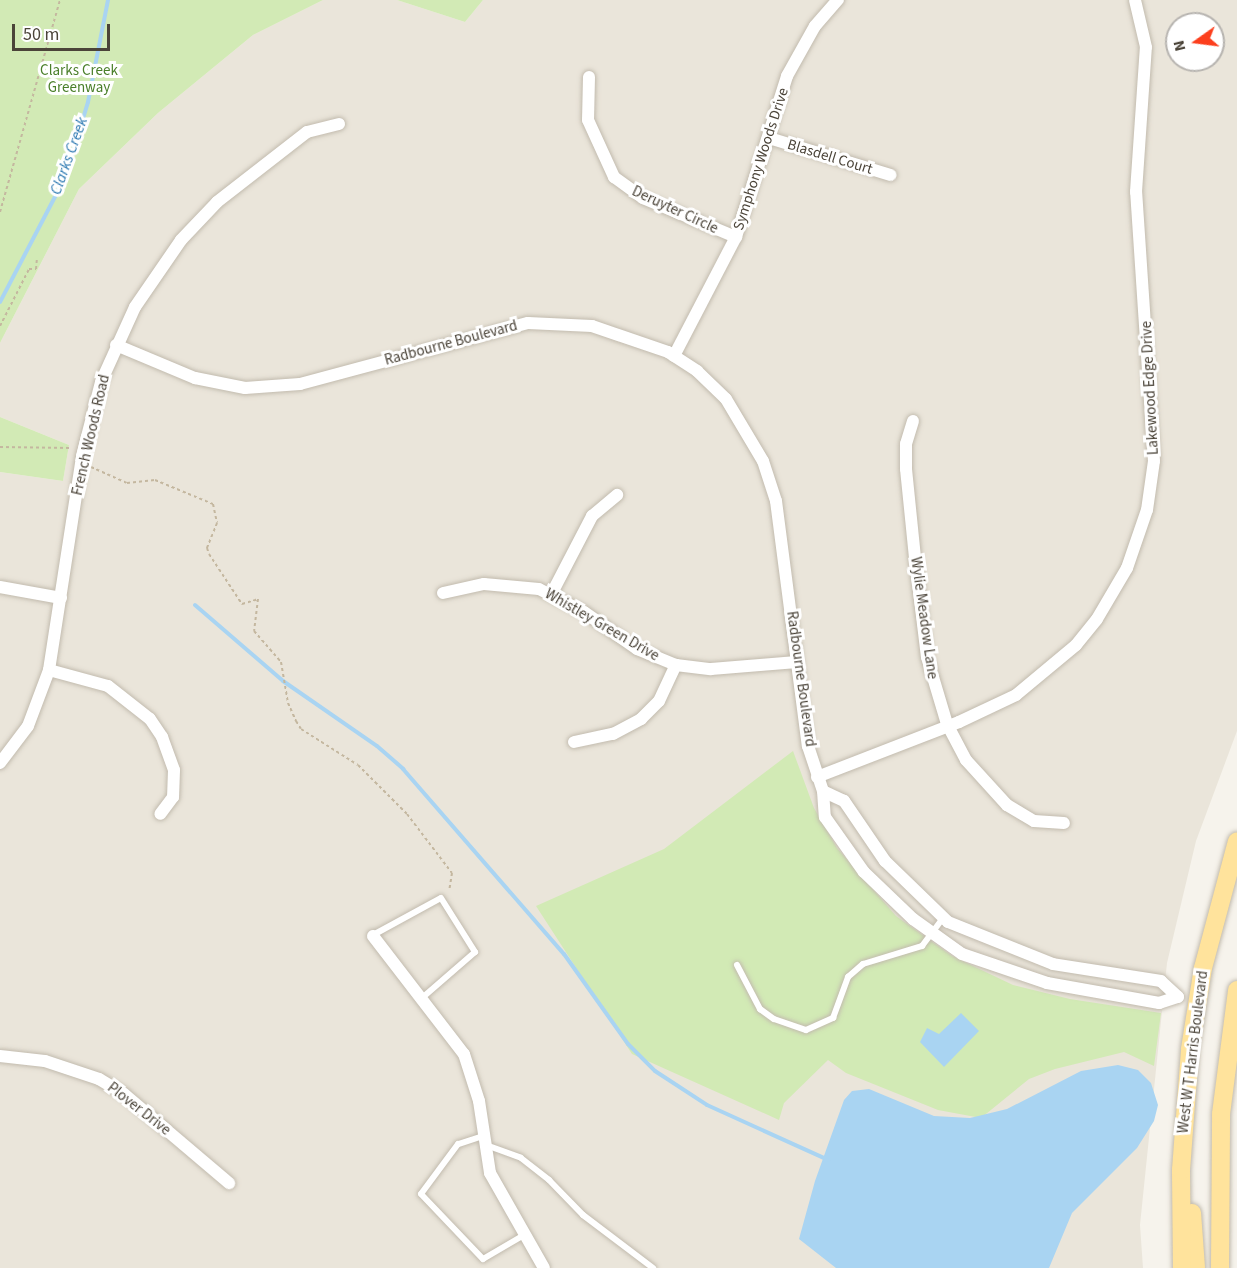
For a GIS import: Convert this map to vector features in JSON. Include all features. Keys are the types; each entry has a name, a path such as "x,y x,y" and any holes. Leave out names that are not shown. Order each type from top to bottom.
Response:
{"main road":[{"name":"West W T Harris Boulevard","path":"1182,1268 1182,1128 1197,1001 1237,840"},
{"path":"1220,1268 1217,1170 1230,1093 1237,990"},
{"path":"1182,1128 1196,1268"}],"street":[{"name":"Symphony Woods Drive","path":"674,356 736,237 787,76 800,50 838,0"},
{"name":"Lakewood Edge Drive","path":"817,777 947,724 988,710 1016,694 1076,645 1115,592 1147,510 1155,428 1136,192 1146,47 1134,0"},
{"name":"Deruyter Circle","path":"589,77 588,120 597,146 614,177 643,198 736,237"},
{"name":"French Woods Road","path":"0,763 28,726 49,670 84,449 101,382 116,345 156,273 204,215 307,132 339,124"},
{"name":"Blasdell Court","path":"769,138 891,175"},
{"name":"Radbourne Boulevard","path":"116,345 195,378 245,388 300,384 528,323 592,326 634,337 674,356 726,399 763,461 776,501 808,746 823,791 825,817 864,872 933,935 962,954 1047,983 1159,1003 1178,997 1197,1001"},
{"name":"Wylie Meadow Lane","path":"913,421 906,444 906,469 916,569 932,681 947,724 966,760 1007,805 1034,821 1064,823"},
{"path":"552,593 591,516 617,495"},
{"name":"Whistley Green Drive","path":"443,593 502,583 552,593 637,649 676,665 711,669 797,662"},
{"path":"0,587 61,598"},
{"path":"574,742 613,734 641,719 658,701 676,665"},
{"path":"49,670 108,686 127,697 150,720 162,737 174,770 173,796 160,814"},
{"name":"Radbourne Boulevard","path":"823,791 844,801 885,861 943,918 1014,951 1053,964 1161,981 1178,997"},
{"path":"373,936 423,997 465,1054 479,1101 484,1140 494,1182 544,1268"},
{"name":"Plover Drive","path":"0,1056 45,1061 99,1079 124,1094 228,1184"}],"lane":[{"path":"373,936 441,898 475,952 423,997"},
{"path":"737,965 760,1009 774,1019 807,1030 832,1018 848,977 863,964 922,946 933,935 943,918"},
{"path":"524,1235 483,1259 421,1194 458,1144 484,1140 521,1158 549,1180 583,1215 653,1268"}],"path":[{"path":"0,212 60,0"},
{"path":"0,326 29,269 36,269 37,258"},
{"path":"0,447 84,449 90,467 117,480 127,483 155,480 213,504 217,523 207,548 209,554 242,604 258,598 254,631 280,662 288,703 301,729 358,765 433,844 454,879 443,901"}],"shaded area":[{"path":"323,0 397,0 465,22 483,0 1237,0 1237,731 1196,841 1167,963 1140,1225 1143,1268 0,1268 0,472 63,481 69,445 0,417 0,343 79,189 158,113 253,35"}],"green space":[{"name":"Clarks Creek Greenway","path":"0,0 323,0 253,35 158,113 79,189 0,343"},
{"path":"397,0 483,0 465,22"},
{"path":"0,417 69,445 63,481 0,472"},
{"path":"793,751 814,808 837,848 896,916 952,956 1013,985 1070,999 1161,1013 1154,1066 1124,1052 1055,1069 1029,1079 981,1118 938,1110 846,1073 828,1060 784,1103 779,1120 632,1054 536,906 664,849"}],"water":[{"path":"961,1013 979,1031 944,1067 920,1042 927,1028 939,1034"},
{"path":"1118,1065 1138,1070 1151,1083 1158,1105 1154,1121 1137,1148 1072,1213 1049,1268 836,1268 799,1239 815,1181 844,1100 852,1091 869,1089 934,1116 970,1118 1007,1109 1081,1071"}],"waterway":[{"name":"Clarks Creek","path":"0,302 57,193 72,155 88,102 108,0"},
{"path":"195,605 283,681 377,746 403,769 564,954 628,1044 655,1071 707,1105 828,1160"}]}
